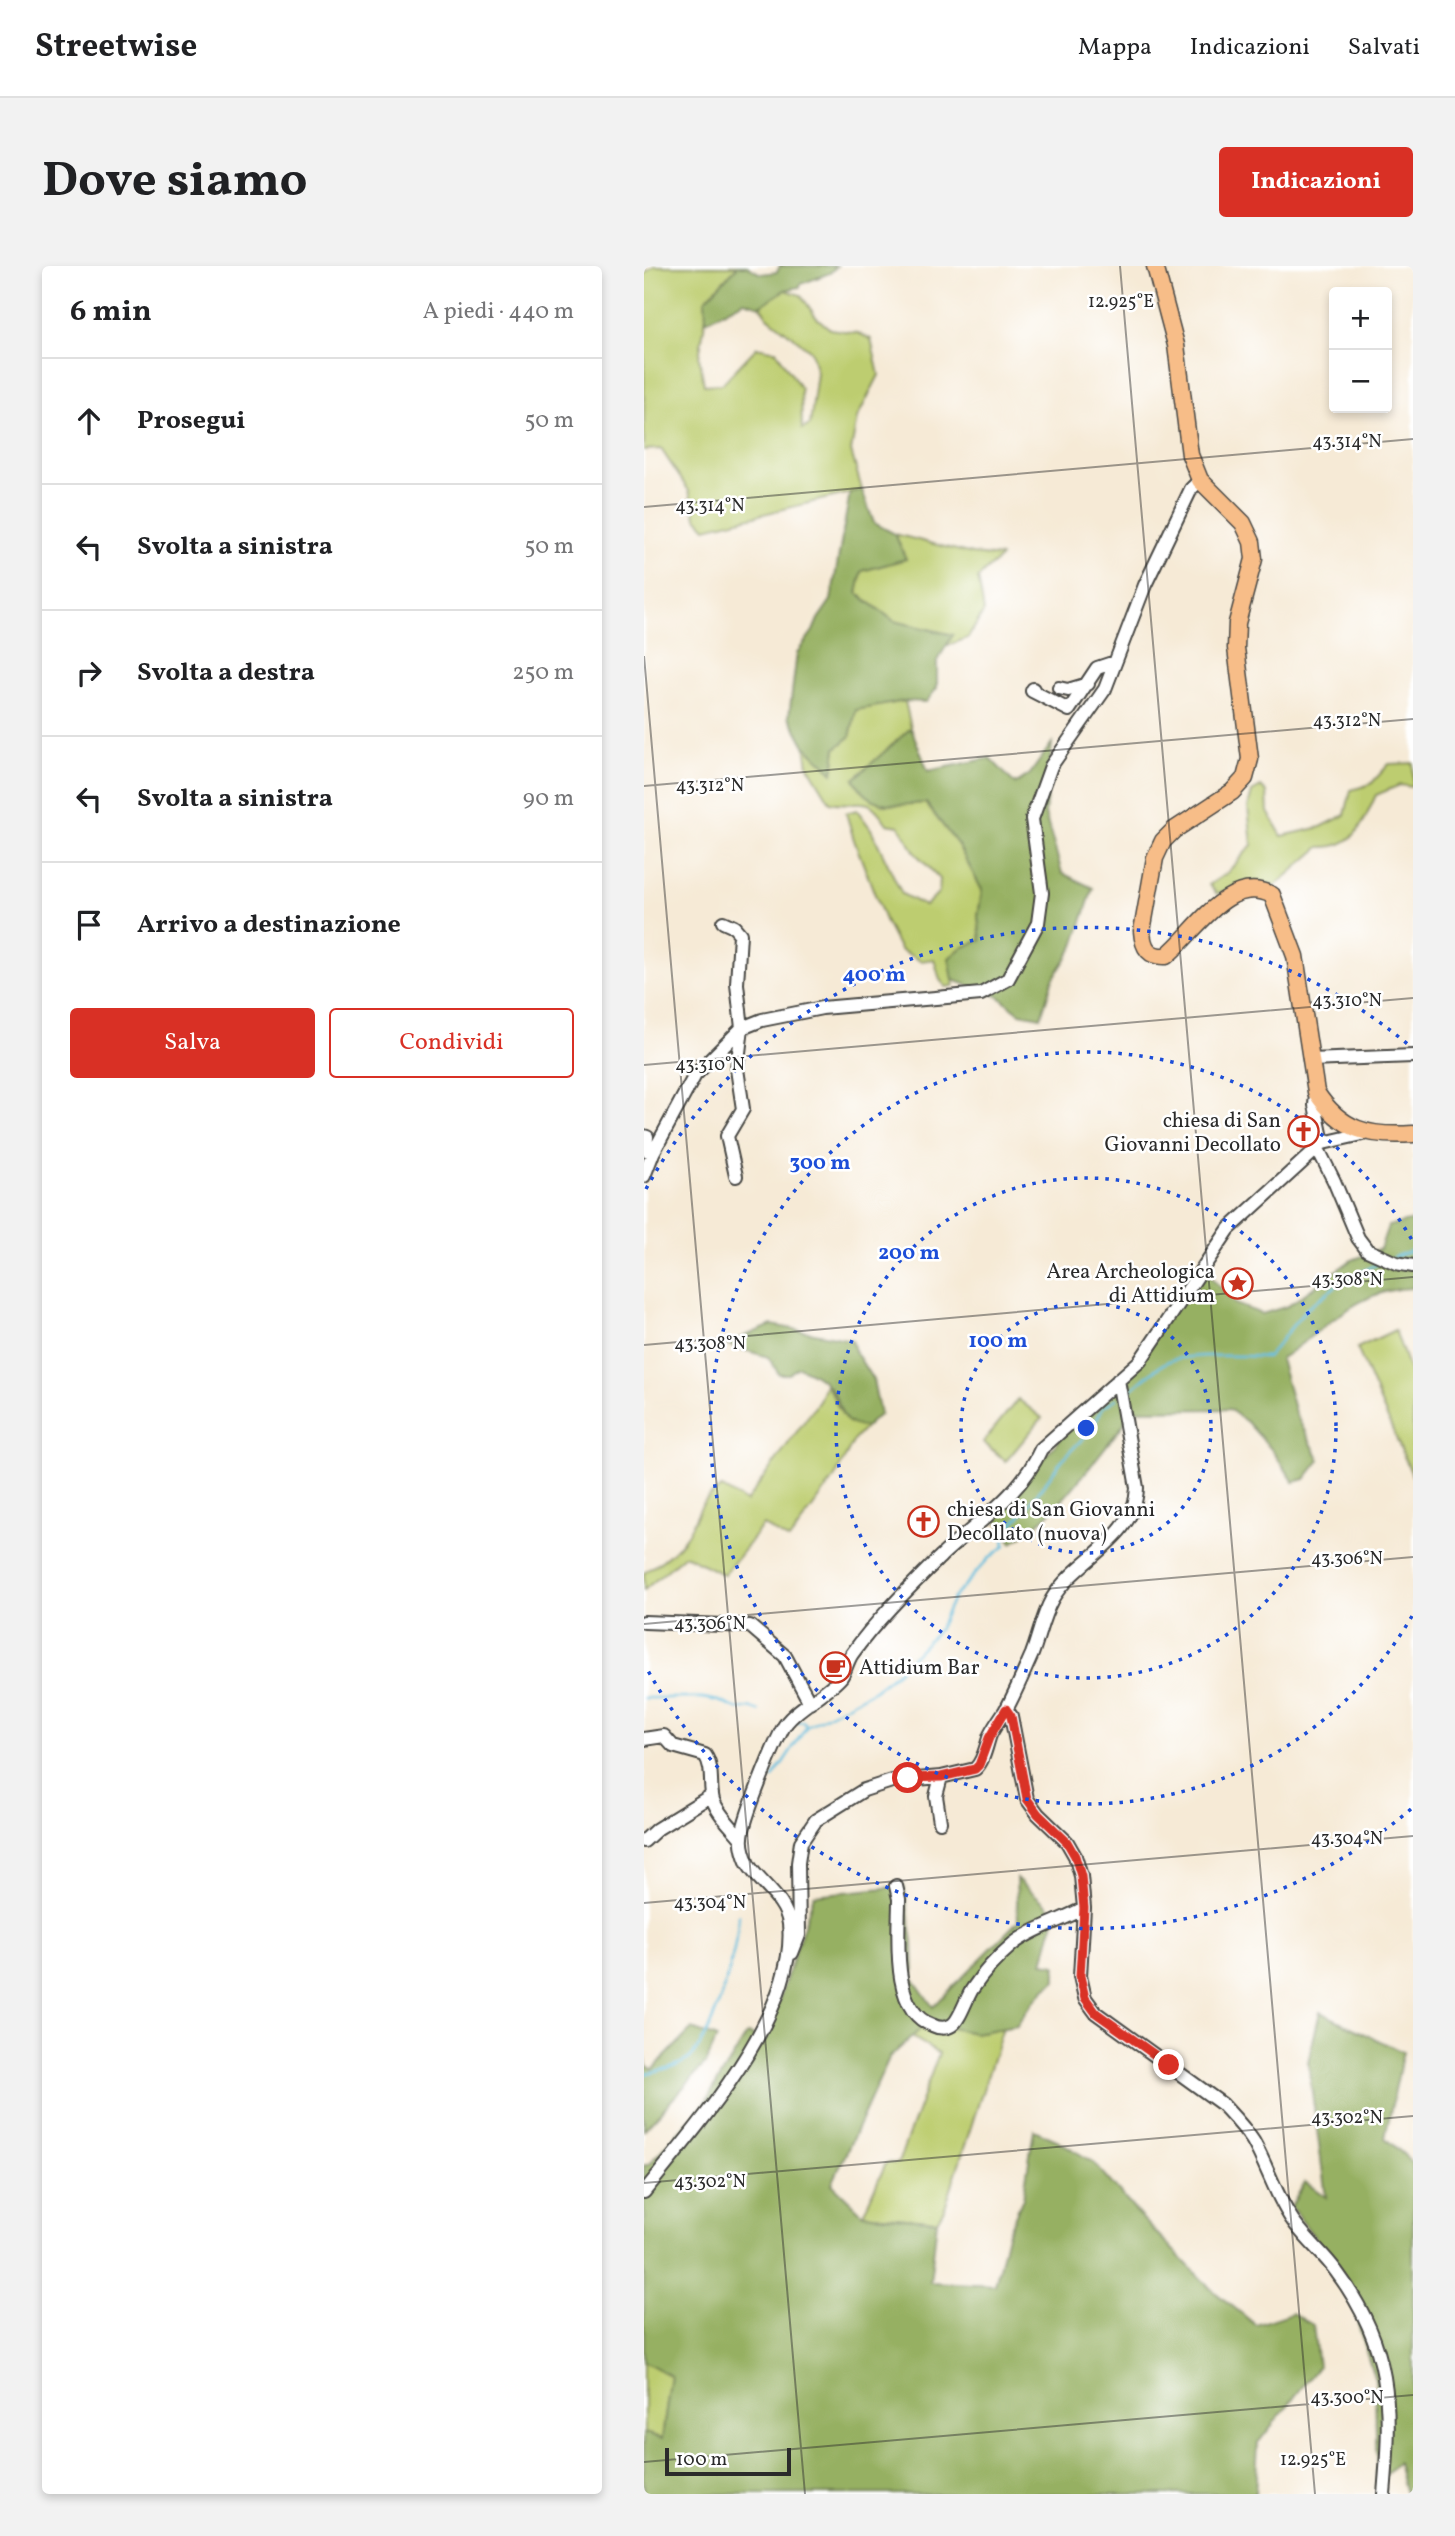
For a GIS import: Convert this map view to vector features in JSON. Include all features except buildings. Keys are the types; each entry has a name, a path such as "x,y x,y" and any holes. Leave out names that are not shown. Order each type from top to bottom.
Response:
{"main road":[{"path":"1155,266 1176,345 1190,455 1200,480 1243,523 1252,542 1254,559 1237,623 1236,648 1250,759 1245,778 1232,792 1174,830 1163,841 1156,858 1142,943 1149,953 1166,956 1204,917 1232,895 1248,889 1259,889 1272,895 1295,956 1316,1092 1326,1107 1351,1127 1389,1136 1413,1134"}],"street":[{"path":"644,1176 653,1153 695,1075 742,1028 762,1020 822,1008 981,994 1008,979 1038,923 1042,893 1032,819 1051,766 1105,689 1144,585 1191,489 1200,480"},
{"path":"1033,689 1032,691 1069,710 1097,668 1115,662"},
{"path":"1059,688 1068,690 1088,684"},
{"path":"723,922 734,927 740,934 737,985 742,1028 737,1069 743,1109 727,1136 736,1175"},
{"path":"1310,1060 1413,1056"},
{"path":"1316,1092 1317,1118 1335,1181 1358,1238 1367,1250 1396,1263 1413,1266"},
{"path":"741,1838 783,1726 840,1678 851,1656 918,1581 1019,1484 1034,1465 1041,1449 1140,1361 1229,1228 1324,1142 1332,1123 1339,1120"},
{"path":"1324,1142 1369,1133"},
{"path":"644,1136 647,1137 646,1150 653,1153"},
{"path":"788,1957 796,1946 799,1935 798,1863 801,1842 811,1826 839,1804 864,1790 908,1778 941,1777 975,1769 1033,1652 1053,1598 1062,1585 1116,1535 1131,1516 1136,1503 1137,1488 1118,1383"},
{"path":"644,1622 750,1626 785,1656 810,1703"},
{"path":"1006,1709 1011,1716 1027,1799 1038,1814 1067,1842 1081,1876 1084,1908 1080,1976 1085,1998 1096,2013 1222,2104 1240,2122 1253,2141 1287,2213 1303,2236 1334,2268 1354,2298 1377,2345 1387,2388 1389,2420 1384,2494"},
{"path":"644,1740 664,1736 673,1746 705,1755 709,1763 712,1795 717,1809 741,1838 749,1864 785,1909 789,1921 788,1957 774,2006 723,2093 644,2192"},
{"path":"940,1822 936,1796 941,1777"},
{"path":"644,1841 657,1829 712,1795"},
{"path":"896,1886 899,1899 900,1981 904,1995 914,2012 928,2024 940,2028 951,2026 956,2021 974,1985 1012,1945 1084,1908"}],"green space":[{"path":"654,266 738,266 705,300 707,310 699,357 704,385 722,384 757,347 776,351 801,389 802,429 810,425 817,373 811,351 768,317 760,306 785,290 801,295 816,317 830,329 858,333 871,339 879,375 857,418 851,451 862,490 706,528 696,517 689,491 661,449 644,450 644,274"},
{"path":"738,266 747,266 761,274 777,272 780,266 837,266 830,273 801,284 800,287 785,290 760,306 744,301 706,321 705,300"},
{"path":"862,490 874,523 895,534 906,559 862,571 857,593 894,621 953,635 937,661 937,688 926,702 905,701 856,710 850,737 836,748 833,773 805,746 789,716 797,653 831,600 850,492"},
{"path":"895,534 972,554 1001,557 978,578 984,611 968,638 946,646 952,635 894,621 857,593 862,571 906,559"},
{"path":"905,701 911,728 855,779 884,805 925,803 958,845 982,890 978,917 981,941 961,948 950,958 954,986 946,987 940,980 934,959 921,961 900,950 886,923 846,813 857,810 871,829 902,894 925,906 939,892 940,879 916,854 899,826 887,824 873,807 862,802 830,802 808,766 805,746 833,772 836,748 850,737 856,710"},
{"path":"911,728 928,771 990,758 1015,784 1030,774 1052,743 1045,814 1062,873 1093,888 1074,946 1053,979 1041,1017 1020,1013 998,996 953,980 949,958 961,948 981,940 978,917 982,890 958,845 926,803 894,805 876,801 868,797 854,779"},
{"path":"1413,763 1413,787 1400,785 1376,795 1357,832 1342,843 1320,847 1275,886 1259,882 1245,883 1217,894 1209,885 1227,873 1252,845 1248,807 1252,792 1261,787 1267,793 1268,812 1282,836 1321,827 1345,815 1351,790 1371,784 1389,764"},
{"path":"1413,1220 1413,1288 1393,1290 1358,1303 1280,1359 1295,1413 1320,1460 1305,1479 1294,1482 1272,1450 1247,1422 1229,1409 1131,1410 1123,1425 1058,1504 1029,1532 1012,1543 994,1514 1071,1427 1139,1358 1200,1265 1235,1304 1262,1314 1288,1306 1350,1261 1380,1249 1388,1226"},
{"path":"772,1325 852,1340 855,1351 873,1380 880,1414 866,1427 851,1424 844,1416 831,1389 813,1374 798,1367 789,1374 779,1374 768,1357 725,1344"},
{"path":"1395,1330 1413,1381 1413,1477 1357,1348"},
{"path":"825,1384 844,1417 849,1422 866,1427 854,1440 835,1477 789,1540 763,1525 724,1575 685,1555 644,1590 644,1573 681,1543 708,1497 722,1488 746,1502 819,1401"},
{"path":"1018,1399 1042,1418 1006,1461 983,1442"},
{"path":"1016,1878 1056,1913 1043,1963 1056,1965 1056,1980 1034,2001 1017,2026 974,2033 927,2023 889,2058 832,2184 863,2214 937,2221 930,2282 995,2285 1007,2234 1023,2198 1034,2130 1059,2141 1094,2163 1139,2215 1211,2289 1256,2325 1292,2313 1313,2325 1318,2367 1258,2443 1255,2494 644,2494 644,2433 662,2438 671,2376 644,2361 644,2165 648,2165 704,2104 747,2034 766,2039 814,1895 904,1886 913,1942 914,1980 933,2007 1018,1921"},
{"path":"1320,2012 1403,2052 1385,2138 1413,2163 1413,2494 1406,2494 1398,2463 1377,2484 1375,2380 1358,2324 1361,2303 1341,2271 1291,2207 1305,2182 1326,2197 1308,2062"},
{"path":"927,2022 974,2033 1003,2028 945,2207 937,2221 863,2214 886,2163 898,2163 939,2053 912,2037"},
{"path":"692,2029 717,2038 706,2063 644,2130 644,2053 647,2066 653,2069"},
{"path":"644,2361 671,2375 662,2439 644,2433"}],"waterway":[{"path":"1394,1257 1413,1250"},
{"path":"1125,1394 1169,1361 1203,1356 1268,1357 1305,1310 1337,1285 1381,1262"},
{"path":"773,1778 807,1726 875,1690 898,1671 938,1630 953,1598 989,1558 1005,1546 1004,1536 1009,1528 1062,1460 1092,1429 1103,1407 1116,1399"},
{"path":"644,1698 703,1698 737,1709 750,1708 759,1711"},
{"path":"797,1722 803,1721 807,1726"},
{"path":"644,2074 686,2061 699,2045 723,1990 734,1949 739,1915"}],"place":[{"name":"chiesa di San Giovanni Decollato","path":"1304,1132"},
{"name":"Area Archeologica di Attidium","path":"1238,1283"},
{"name":"chiesa di San Giovanni Decollato (nuova)","path":"924,1521"},
{"name":"Attidium Bar","path":"836,1667"}],"route":[{"path":"908,1778 941,1777 975,1769 1006,1709 1011,1716 1027,1799 1038,1814 1067,1842 1081,1876 1084,1908 1080,1976 1085,1998 1096,2013 1169,2065"}]}
